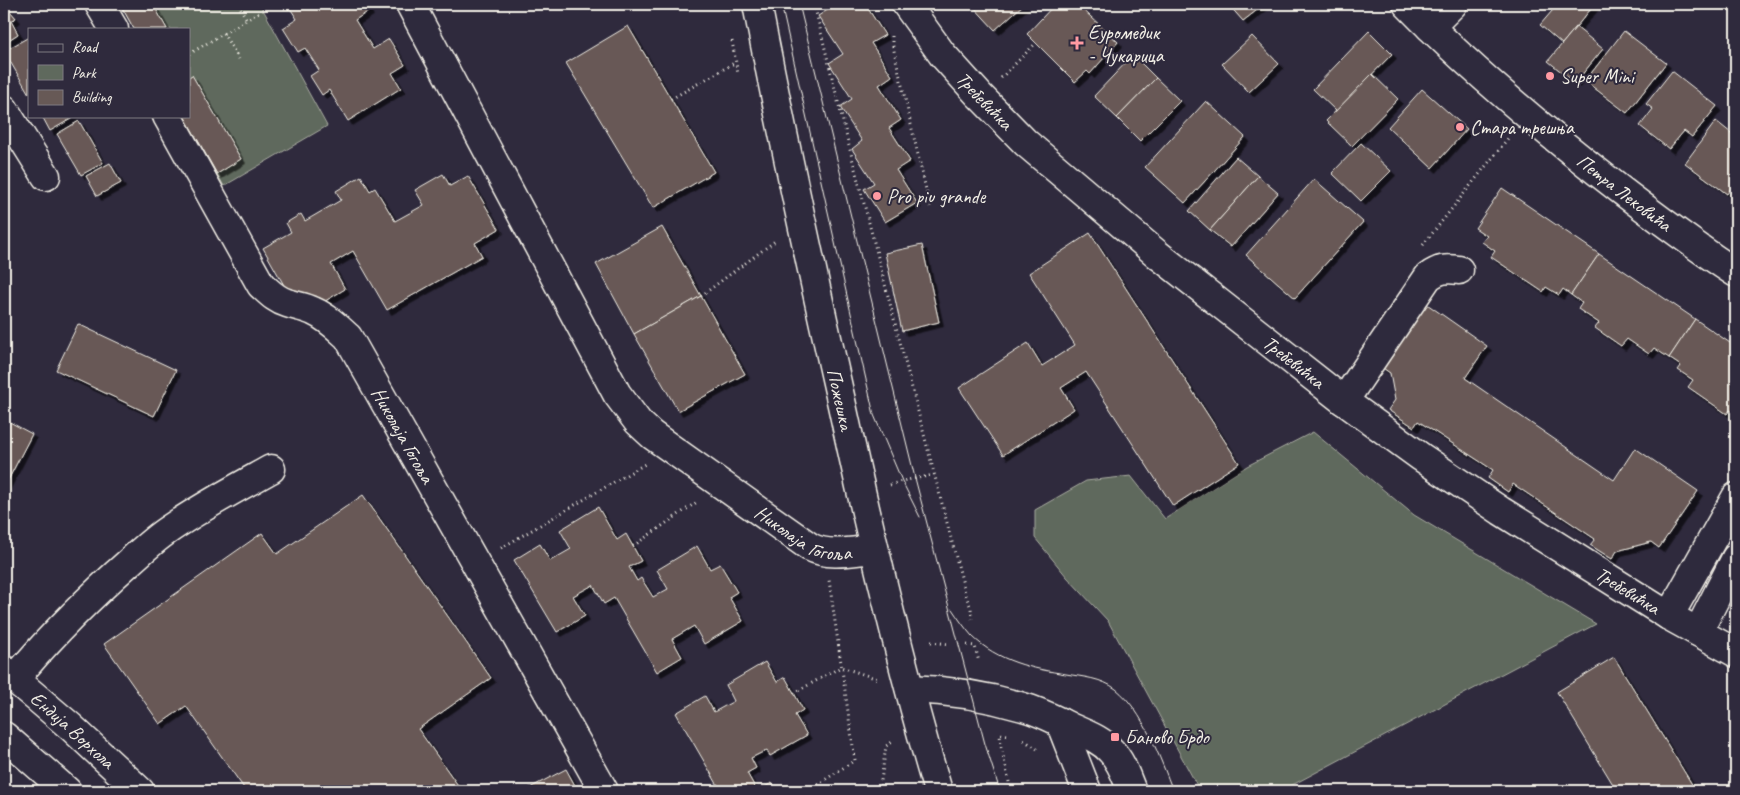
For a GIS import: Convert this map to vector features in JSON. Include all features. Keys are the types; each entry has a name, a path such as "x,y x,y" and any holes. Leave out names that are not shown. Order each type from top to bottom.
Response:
{"street":[{"path":"99,4 113,28"},
{"name":"Николаја Гогоља","path":"410,4 617,394 638,422 680,455 817,551 836,553 874,549"},
{"name":"Пожешка","path":"756,4 792,182 874,549 938,791"},
{"name":"Требевићка","path":"906,4 942,54 1026,143 1157,254 1344,401 1421,457 1501,511 1669,616 1736,652"},
{"name":"Петра Лековића","path":"1408,4 1430,27 1527,115 1578,157 1736,273"},
{"path":"1430,27 1453,4"},
{"path":"4,110 46,176"},
{"name":"Николаја Гогоља","path":"168,118 262,284 273,297 287,303 304,306 316,312 348,337 604,791"},
{"path":"1344,401 1428,277 1437,270 1447,268 1459,270"},
{"path":"10,675 35,655 69,618 164,533 197,510 271,469"},
{"path":"1669,616 1736,497"},
{"path":"1698,632 1736,558"},
{"name":"Ендија Ворхола","path":"10,675 78,733 140,791"},
{"path":"910,689 941,690 993,699 1024,707 1060,722 1098,740 1111,751 1123,767 1132,791"},
{"path":"1060,722 1086,791"},
{"path":"4,736 67,791"}],"path":[{"path":"238,4 247,20"},
{"path":"190,53 273,4"},
{"path":"814,4 934,475 971,608 972,619"},
{"path":"892,27 892,42 930,207"},
{"path":"223,33 240,59"},
{"path":"998,80 1036,43"},
{"path":"671,100 736,62"},
{"path":"1425,242 1527,115"},
{"path":"701,296 778,239"},
{"path":"476,563 640,467"},
{"path":"886,487 902,481 934,475"},
{"path":"633,546 699,500"},
{"path":"811,790 855,760 829,580"},
{"path":"931,642 949,644"},
{"path":"967,645 975,646 979,662"},
{"path":"794,693 841,667 883,681"},
{"path":"1008,735 1000,734 1012,791"},
{"path":"848,791 880,788 886,746 898,738"},
{"path":"1023,739 1036,748 1041,756"},
{"path":"807,791 826,791"}],"green space":[{"path":"120,4 260,4 327,126 224,186 185,118 190,118 190,28 133,28"},
{"path":"1313,432 1414,515 1596,624 1281,791 1200,791 1108,621 1067,577 1035,538 1035,510 1086,481 1131,476 1165,519 1247,466"}],"building":[{"path":"4,4 16,18 11,21 18,34 4,43"},
{"path":"120,4 153,4 166,28 133,28"},
{"path":"365,4 369,11 355,20 373,49 389,39 405,65 392,73 401,88 348,121 329,90 322,95 310,76 319,70 305,48 298,52 283,28 297,19 288,5"},
{"path":"837,4 865,4 885,35 871,43 892,76 879,85 901,120 889,128 910,161 896,170 917,203 885,222 864,189 874,183 852,149 862,141 840,107 852,99 829,63 843,54 818,16"},
{"path":"971,4 1024,4 995,30"},
{"name":"Еуромедик - Чукарица","path":"1055,4 1077,4 1118,42 1090,74 1087,71 1075,82 1027,34"},
{"path":"1228,4 1265,4 1243,21"},
{"path":"1558,4 1595,4 1562,44 1540,25"},
{"path":"628,26 714,172 653,208 566,63"},
{"path":"1576,27 1603,49 1575,83 1548,61"},
{"path":"1369,31 1392,54 1336,111 1313,89"},
{"path":"1624,31 1666,63 1627,113 1585,81"},
{"path":"1252,36 1279,64 1249,92 1222,64"},
{"path":"28,38 28,92 4,51"},
{"path":"1133,55 1156,78 1117,118 1094,96"},
{"path":"1672,71 1717,106 1692,137 1684,131 1669,149 1640,126 1653,109 1646,104"},
{"path":"1372,74 1398,99 1352,146 1326,121"},
{"path":"192,75 241,159 217,174 185,118 190,118 190,76"},
{"path":"1156,78 1180,101 1140,141 1117,118"},
{"path":"1422,89 1467,129 1432,168 1388,127"},
{"path":"1206,101 1245,137 1185,203 1145,167"},
{"path":"43,118 73,118 50,131"},
{"path":"79,121 103,163 81,175 57,134"},
{"path":"1716,121 1736,137 1736,181 1727,194 1685,163"},
{"path":"1361,143 1391,171 1361,201 1332,173"},
{"path":"1236,157 1258,176 1210,230 1189,211"},
{"path":"110,163 121,183 97,196 86,176"},
{"path":"443,174 450,186 468,176 499,229 475,243 482,256 387,310 353,251 331,264 345,289 317,306 310,294 294,303 263,248 291,232 286,223 301,214 305,221 341,200 336,191 361,176 370,191 375,188 395,221 424,205 415,190"},
{"path":"1258,176 1278,193 1231,247 1210,230"},
{"path":"1314,179 1363,222 1295,298 1246,255"},
{"path":"1502,188 1599,254 1571,295 1563,289 1559,295 1546,287 1543,292 1491,257 1495,251 1482,242 1487,236 1475,228"},
{"path":"662,227 701,296 634,334 596,264"},
{"path":"1090,233 1239,463 1173,506 1086,372 1061,388 1074,409 1003,455 959,388 1028,343 1042,366 1075,345 1029,273"},
{"path":"922,245 939,322 902,331 885,253"},
{"path":"1599,254 1695,319 1669,358 1654,348 1649,354 1627,339 1621,346 1595,328 1599,323 1578,309 1582,303 1571,295"},
{"path":"701,296 745,374 678,411 634,334"},
{"path":"1424,302 1487,346 1465,378 1614,480 1635,448 1698,491 1659,548 1651,542 1617,551 1612,559 1590,545 1595,539 1513,484 1508,492 1488,478 1493,470 1418,421 1414,427 1388,410 1395,400 1390,373 1380,366"},
{"path":"1695,319 1736,347 1736,415 1730,410 1727,414 1688,387 1693,380 1678,370 1681,366 1669,358"},
{"path":"78,324 176,370 154,416 56,370"},
{"path":"4,419 32,434 4,488"},
{"path":"363,495 491,678 418,729 462,791 246,791 186,706 160,724 104,644 262,533 277,554"},
{"path":"598,507 617,540 626,534 641,561 629,567 637,581 641,578 653,597 668,589 657,570 697,546 710,569 720,564 737,592 729,597 743,621 704,644 694,626 672,639 682,657 657,672 614,598 604,604 593,585 573,596 585,616 557,632 514,560 540,544 550,561 571,549 560,530"},
{"path":"1614,657 1693,786 1684,791 1617,791 1557,692"},
{"path":"765,662 777,682 785,677 803,710 795,715 807,735 770,756 767,750 751,758 756,768 747,773 757,791 716,791 720,789 676,713 705,696 714,712 734,701 726,685"},
{"path":"566,769 578,791 524,791"},
{"path":"772,783 776,791 757,791"}],"tram line":[{"path":"781,4 874,415 902,481 920,517"},
{"path":"799,4 915,478 985,744 1000,791"},
{"path":"952,609 972,636 982,645 1004,658 1028,666 1098,680 1116,689 1126,698 1143,722 1173,791"}],"place":[{"name":"Еуромедик - Чукарица","path":"1077,43"},
{"name":"Super Mini","path":"1550,76"},
{"name":"Стара трешња","path":"1460,127"},
{"name":"Pro piu grande","path":"877,196"},
{"name":"Баново Брдо","path":"1115,737"}]}
